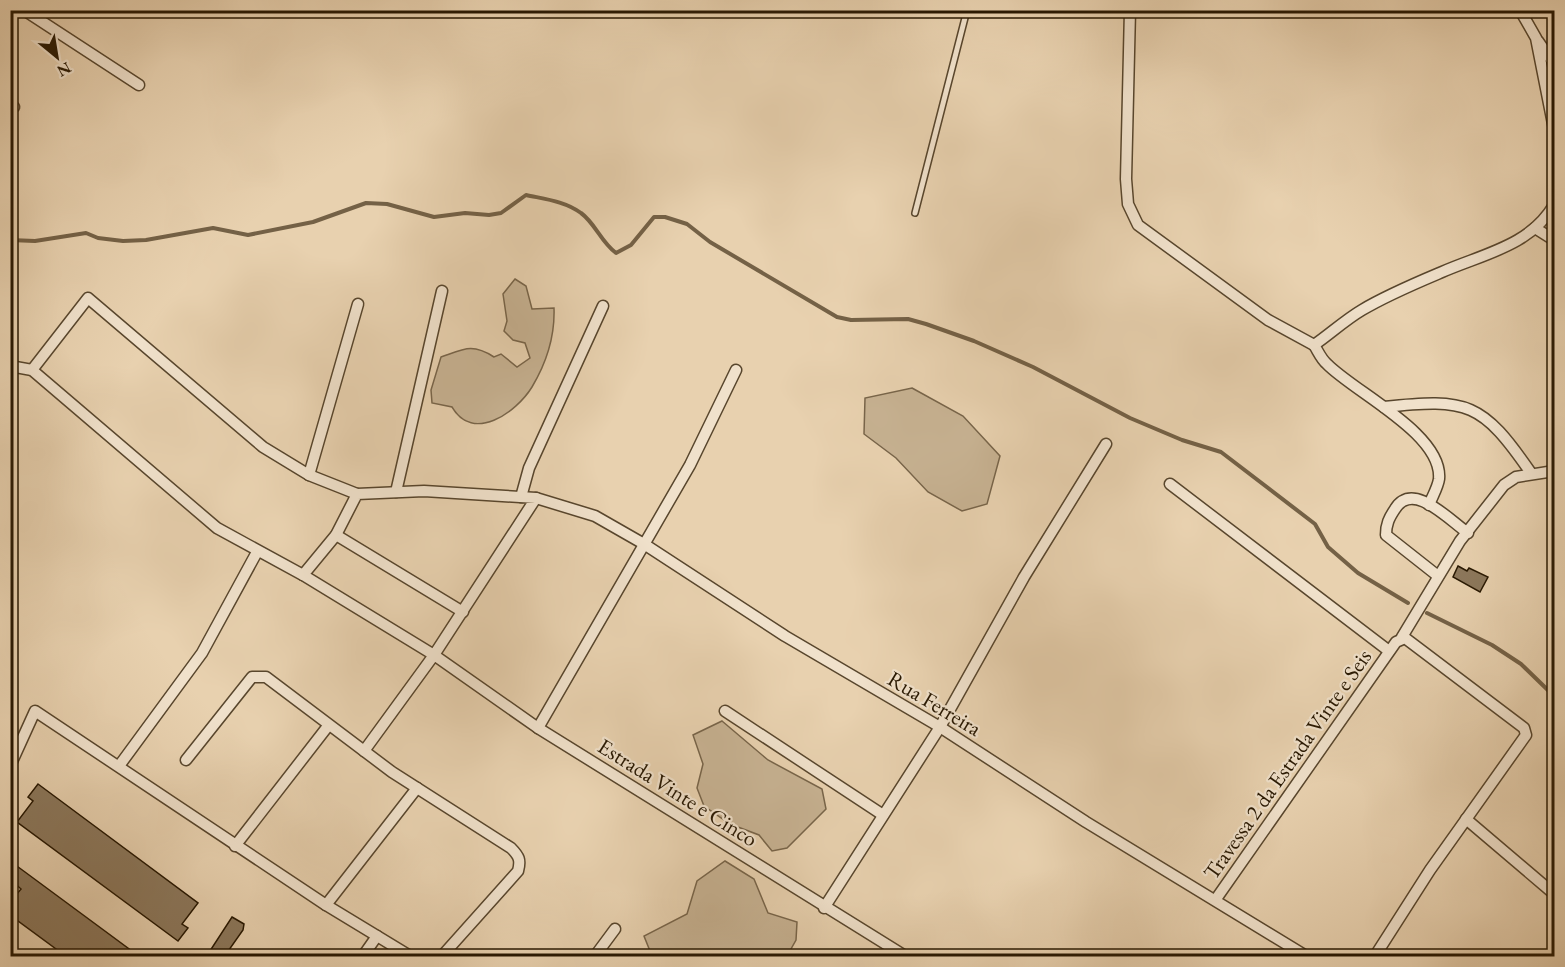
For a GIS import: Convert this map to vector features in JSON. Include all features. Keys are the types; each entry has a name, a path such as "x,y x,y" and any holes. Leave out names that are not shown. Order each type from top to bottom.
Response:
{"street":[{"path":"24,10 139,85"},
{"path":"1130,10 1126,179 1128,204 1132,216 1155,238 1268,320 1314,345 1326,364 1416,434 1435,460 1439,480 1429,505"},
{"path":"1520,10 1554,64"},
{"path":"1536,38 1554,129"},
{"path":"1314,345 1362,310 1443,272 1493,254 1545,220 1554,205"},
{"path":"1535,228 1554,240"},
{"path":"396,492 442,291"},
{"path":"10,366 32,370 88,298 263,447 309,475 357,494 336,535 303,575"},
{"path":"309,475 358,304"},
{"path":"521,497 529,468 603,306"},
{"name":"Estrada Vinte e Cinco","path":"32,370 217,528 257,552 303,575 434,656 538,728 905,957"},
{"path":"538,728 690,465 736,370"},
{"path":"1384,407 1441,402 1464,405 1487,418 1532,473"},
{"path":"824,908 940,727 1024,577 1106,444"},
{"name":"Travessa 2 da Estrada Vinte e Seis","path":"1216,899 1389,651 1402,637 1438,576 1504,485 1516,477 1554,471"},
{"path":"1170,484 1389,651"},
{"name":"Rua Ferreira","path":"357,494 424,491 536,498 595,516 644,544 785,636 940,727 1086,822 1216,899 1306,957"},
{"path":"364,751 434,656 536,498"},
{"path":"1438,576 1386,535 1386,524 1398,504 1410,498 1420,498 1468,533"},
{"path":"336,535 462,612"},
{"path":"119,766 202,653 257,552"},
{"path":"1375,957 1430,870 1524,739 1524,728 1414,642 1402,637"},
{"path":"186,760 252,677 266,677 328,726 417,788 511,848 518,855 520,864 518,871 442,957"},
{"path":"10,766 13,751 35,711 235,846 410,957"},
{"path":"725,711 883,815"},
{"path":"235,846 328,726"},
{"path":"326,905 417,788"},
{"path":"1467,819 1552,892"},
{"path":"595,957 615,929"},
{"path":"363,957 377,936"}],"lane":[{"path":"915,213 967,10"}],"shaded area":[{"path":"515,279 526,286 532,309 554,308 549,349 532,387 516,406 494,420 471,423 461,418 452,407 432,403 431,390 441,357 462,350 474,349 494,357 501,354 517,367 530,358 525,343 513,340 504,331 507,321 503,294"},
{"path":"912,388 963,416 1000,456 987,504 962,511 928,492 896,458 864,434 865,398"},
{"path":"722,721 768,760 822,789 826,809 787,848 772,851 759,835 730,824 704,806 697,788 703,764 693,735"},
{"path":"725,861 754,879 768,913 797,922 796,940 787,956 652,956 644,936 687,914 697,881"}],"building":[{"path":"1458,566 1467,571 1469,568 1488,577 1480,592 1453,577"},
{"path":"38,784 198,903 182,924 188,928 178,941 17,822 33,801 28,797"},
{"path":"10,861 140,957 67,957 10,915 10,902 21,889 10,879"},
{"path":"232,917 244,924 243,930 224,957 206,957"}],"waterway":[{"path":"10,240 35,241 86,233 98,238 123,241 146,240 213,228 248,235 313,222 366,203 387,204 434,217 465,213 489,215 501,213 526,195 554,201 575,209 586,217 606,244 616,253 631,245 654,217 665,217 687,224 710,242 837,317 851,320 908,319 926,324 974,341 1033,367 1130,418 1182,440 1221,452 1315,524 1328,547 1358,573 1408,603"},
{"path":"1427,613 1492,645 1521,664 1554,696"}]}
